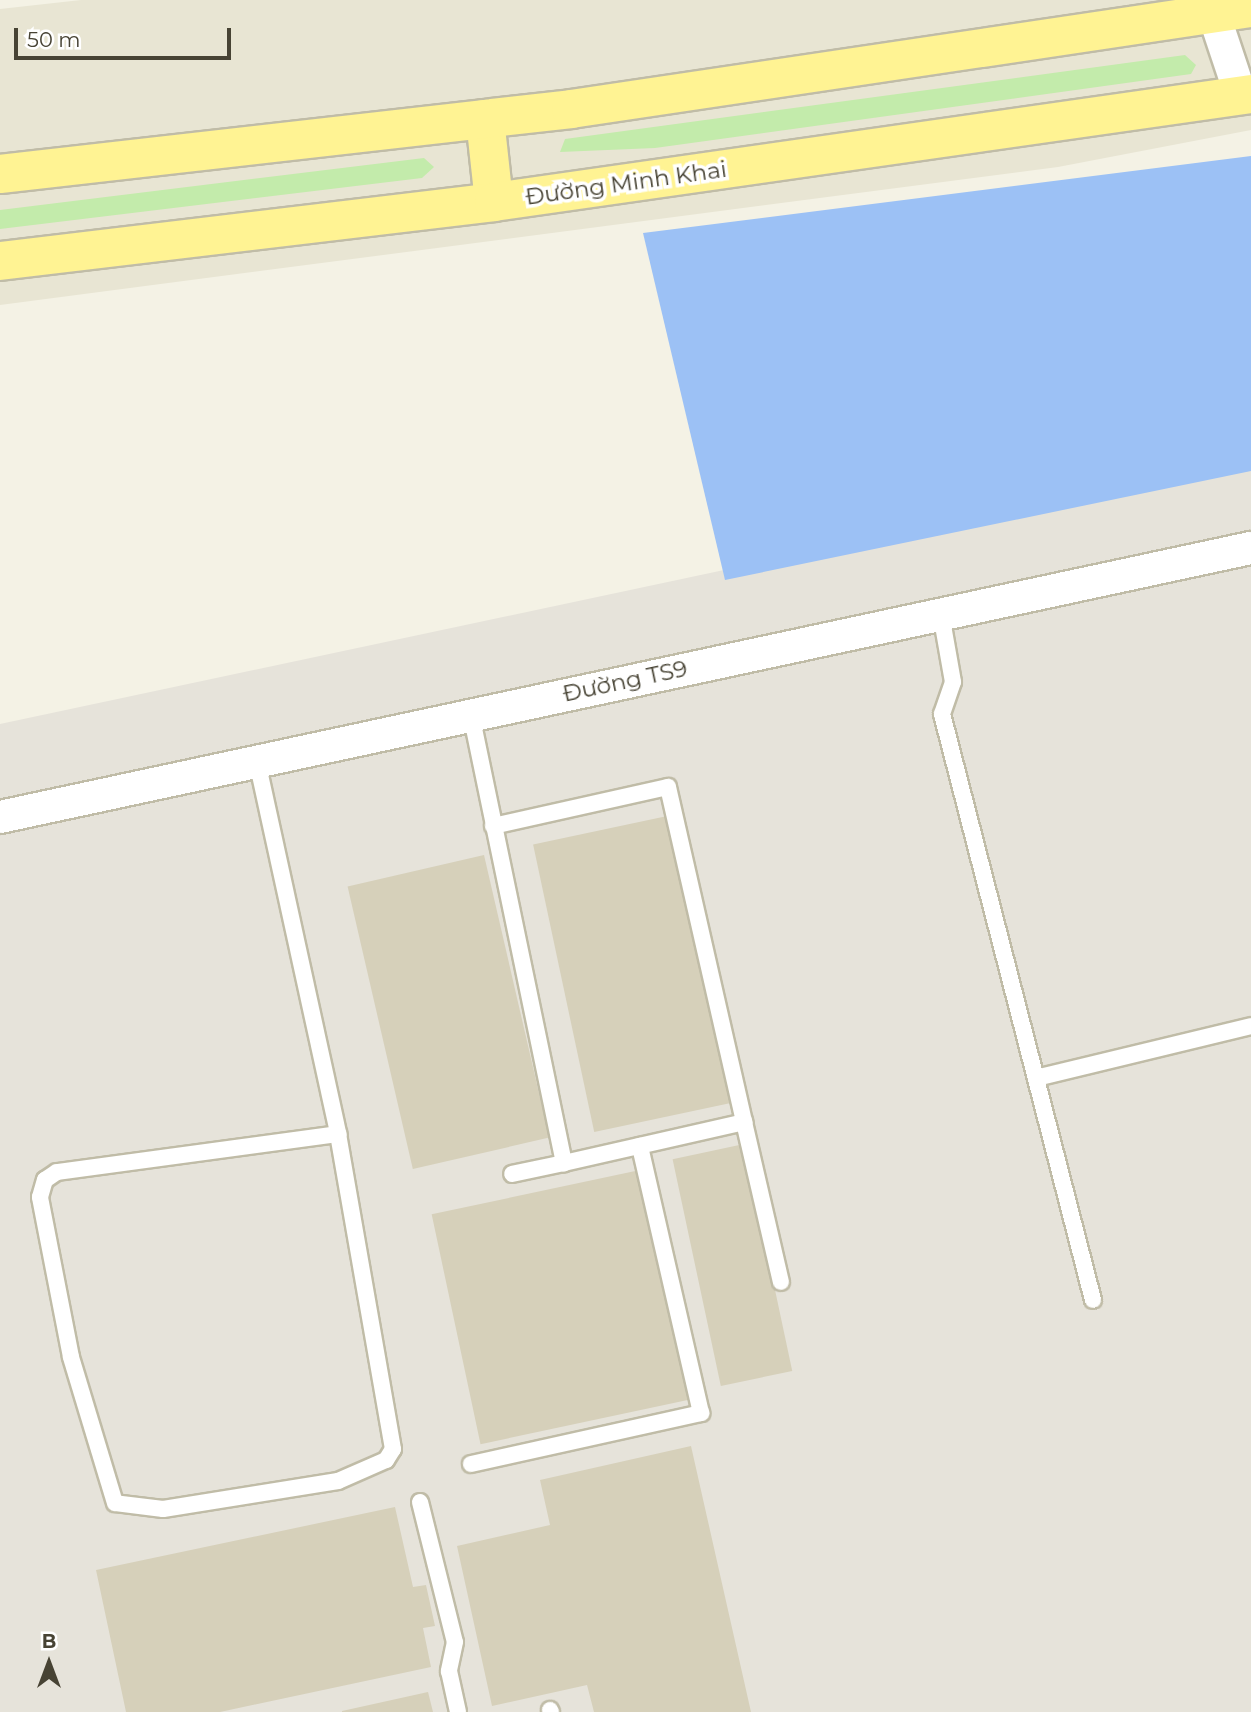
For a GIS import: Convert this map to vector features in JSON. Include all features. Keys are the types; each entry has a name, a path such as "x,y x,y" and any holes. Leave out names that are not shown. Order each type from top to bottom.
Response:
{"main road":[{"path":"0,174 485,119 1225,8"},
{"name":"Đường Minh Khai","path":"0,261 494,202 1246,95"},
{"path":"485,119 494,202"}],"street":[{"path":"1225,8 1246,95"},
{"name":"Đường TS9","path":"0,817 1251,548"}],"lane":[{"path":"941,614 953,682 942,713 1093,1300"},
{"path":"471,715 564,1163"},
{"path":"257,761 338,1134 393,1449 386,1460 338,1481 163,1509 115,1503 71,1357 40,1197 45,1180 57,1172 338,1134"},
{"path":"493,826 668,787 781,1282"},
{"path":"1037,1078 1251,1026"},
{"path":"512,1174 744,1122"},
{"path":"471,1464 701,1413 640,1146"},
{"path":"420,1502 455,1642 449,1671 458,1712"}],"shaded area":[{"path":"81,0 1251,0 1251,130 1058,167 0,305 0,9"},
{"path":"1251,458 1251,1712 0,1712 0,724"}],"green space":[{"path":"1185,55 1196,65 1191,74 655,148 560,152 565,139"},
{"path":"424,158 434,167 422,178 0,229 0,210"}],"water":[{"path":"1251,156 1251,471 725,580 643,233"}],"building":[{"path":"672,815 733,1103 594,1132 533,845"},
{"path":"484,855 549,1138 413,1169 348,886"},
{"path":"744,1144 792,1371 721,1386 673,1159"},
{"path":"640,1170 689,1400 481,1444 432,1214"},
{"path":"691,1446 751,1712 594,1712 587,1685 492,1706 457,1546 550,1525 540,1480"},
{"path":"395,1507 413,1587 426,1585 435,1626 423,1628 431,1667 220,1712 126,1712 96,1570"},
{"path":"428,1692 433,1712 342,1712 342,1711"}]}
